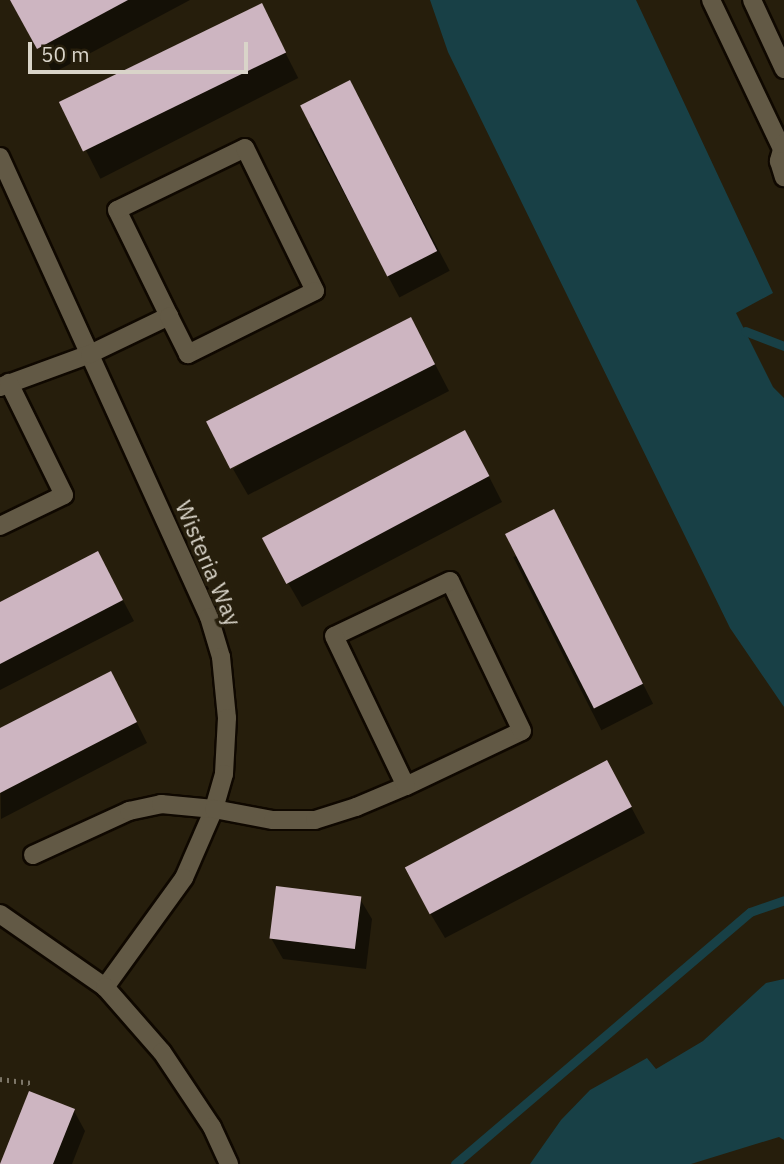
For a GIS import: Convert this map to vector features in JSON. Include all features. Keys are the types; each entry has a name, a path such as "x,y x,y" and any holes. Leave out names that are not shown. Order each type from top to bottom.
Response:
{"street":[{"path":"711,0 783,145 779,162 784,177"},
{"path":"752,0 784,69"},
{"path":"245,148 315,292 188,354 169,316 117,210 245,148"},
{"name":"Wisteria Way","path":"0,156 209,617 221,657 227,718 224,774 214,809 184,878 104,987"},
{"path":"0,526 64,495 5,385 90,354 169,316"},
{"path":"33,855 129,811 160,804 214,809 273,820 315,820 356,807 406,786 522,731 450,581 334,636 406,786"},
{"path":"0,914 104,987 162,1052 212,1127 229,1164"}],"path":[{"path":"0,1079 1,1077 32,1083"}],"water":[{"path":"430,0 636,0 773,293 736,313 773,387 784,398 784,707 730,628 448,52"},
{"path":"784,979 784,1140 779,1137 691,1164 530,1164 561,1120 590,1090 647,1058 656,1069 703,1041 766,983"}],"building":[{"path":"10,0 128,0 37,49"},
{"path":"262,3 286,52 83,152 59,102"},
{"path":"350,80 437,251 387,276 300,105"},
{"path":"411,317 435,364 230,469 206,421"},
{"path":"465,430 489,476 286,584 262,538"},
{"path":"554,509 643,684 594,709 505,534"},
{"path":"98,551 123,600 0,664 0,602"},
{"path":"111,671 137,722 0,793 0,728"},
{"path":"607,760 632,807 430,914 405,868"},
{"path":"276,886 361,896 355,949 270,939"},
{"path":"29,1091 75,1109 53,1164 0,1164"}],"waterway":[{"path":"745,331 784,346"},
{"path":"455,1164 750,912 784,900"}]}
